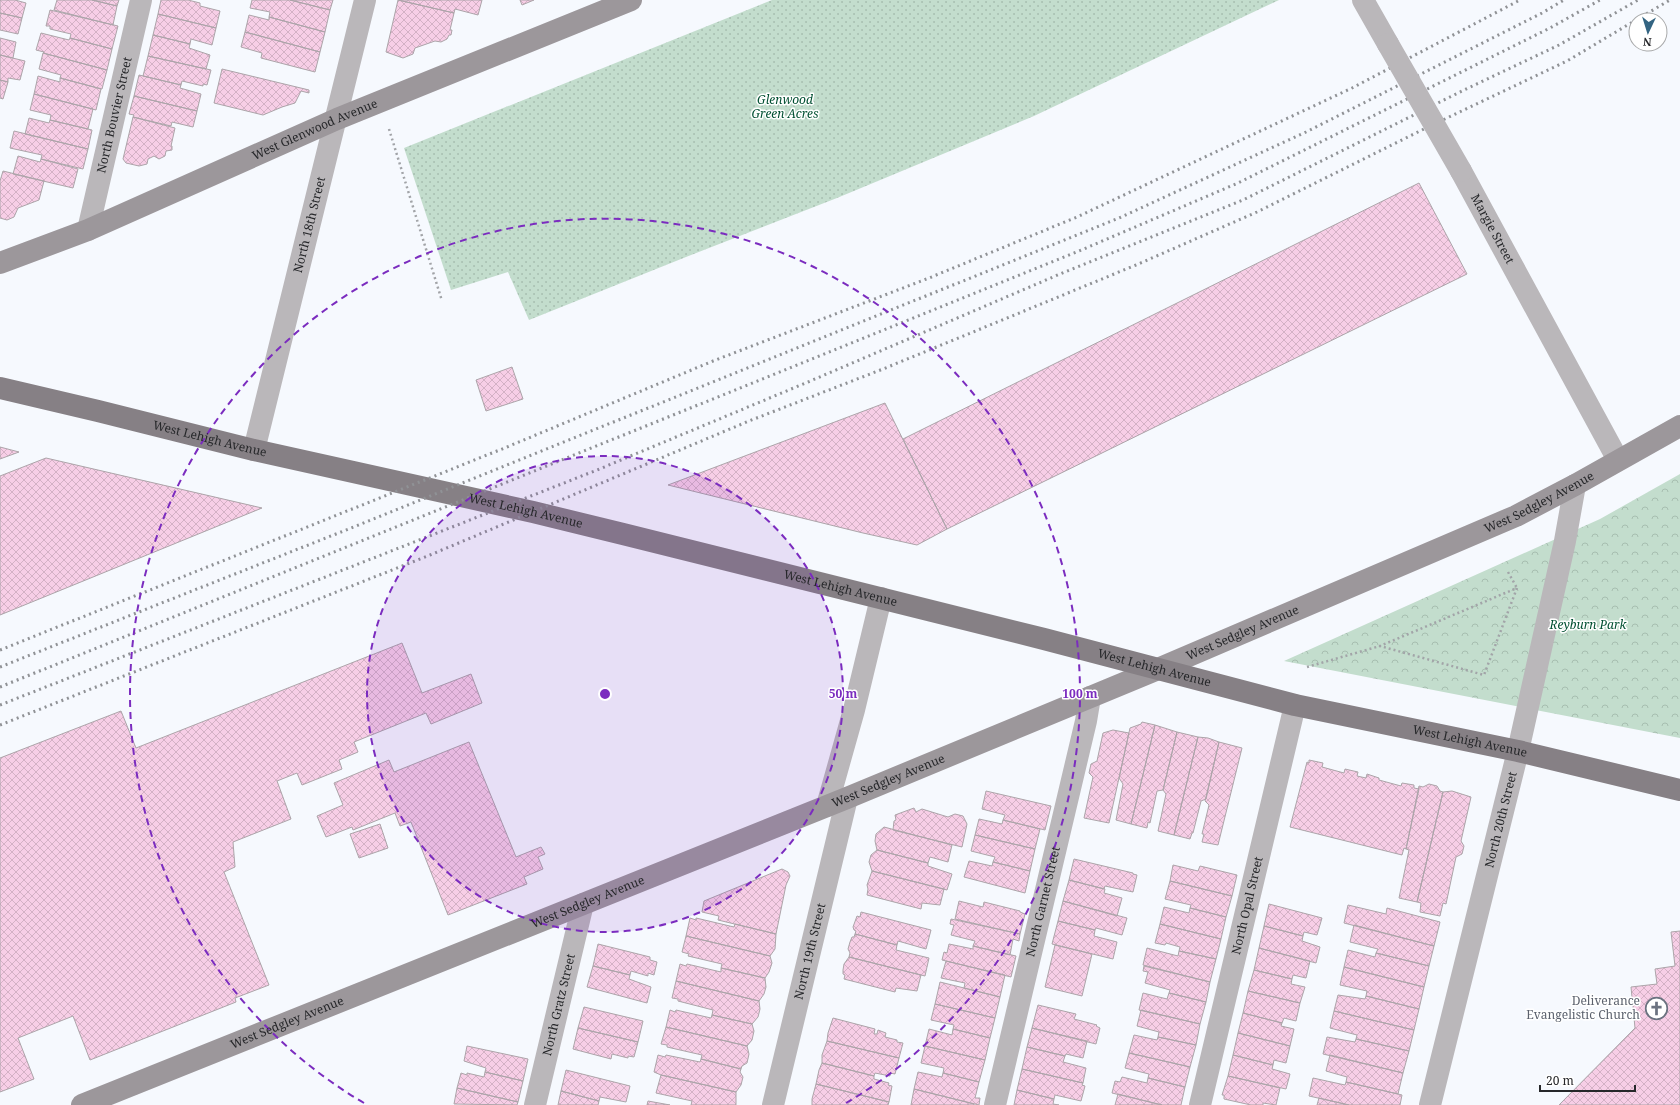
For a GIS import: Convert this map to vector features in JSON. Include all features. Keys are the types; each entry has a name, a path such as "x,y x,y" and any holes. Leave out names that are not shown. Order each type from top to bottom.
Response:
{"main road":[{"name":"West Lehigh Avenue","path":"0,388 254,450 533,512 881,598 1295,705 1518,750 1680,790"}],"street":[{"name":"North Bouvier Street","path":"88,230 141,0"},
{"name":"North 18th Street","path":"254,450 337,119 365,0"},
{"name":"West Glenwood Avenue","path":"0,263 88,230 337,119 631,0"},
{"name":"Margie Street","path":"1363,0 1461,171 1618,460"},
{"name":"West Sedgley Avenue","path":"82,1105 848,798 1158,669 1516,516 1575,485 1680,426"},
{"name":"North 20th Street","path":"1430,1105 1518,750 1566,541 1575,485"},
{"path":"827,806 854,710 881,598"},
{"name":"North Garnet Street","path":"996,1105 1086,721 1090,697"},
{"name":"North Opal Street","path":"1200,1105 1295,705"},
{"name":"North 19th Street","path":"773,1105 848,798"},
{"name":"North Gratz Street","path":"535,1105 583,904"}],"path":[{"path":"380,101 442,301"},
{"path":"1508,572 1518,588"},
{"path":"1306,667 1380,646 1518,588"},
{"path":"1380,646 1484,675 1518,588"}],"green space":[{"name":"Glenwood Green Acres","path":"772,0 1279,0 1034,116 837,198 529,320 508,272 451,290 404,148"},
{"name":"Reyburn Park","path":"1680,474 1680,738 1284,661 1600,519"}],"building":[{"path":"0,0 15,0 26,3 22,18 0,13"},
{"path":"57,0 92,0 117,6 113,25 54,10"},
{"path":"92,0 119,0 117,6"},
{"path":"161,0 188,0 200,3 200,6 220,11 216,28 158,14"},
{"path":"252,0 290,0 330,10 325,32 269,17 270,12 250,8"},
{"path":"290,0 333,0 330,10"},
{"path":"398,0 454,13 450,30 452,30 451,35 441,42 435,41 415,48 413,54 403,58 386,52"},
{"path":"398,0 482,0 478,15 455,9 454,13"},
{"path":"520,0 534,0 522,5"},
{"path":"50,10 118,26 112,49 70,38 71,34 50,29 50,26 46,26"},
{"path":"0,13 22,18 18,34 0,30"},
{"path":"158,14 216,28 212,45 191,39 190,44 153,35"},
{"path":"249,15 269,20 269,17 325,32 320,52 245,32"},
{"path":"245,32 320,52 315,72 261,58 262,53 241,47"},
{"path":"41,33 69,40 70,38 112,49 107,70 36,50"},
{"path":"153,35 190,44 189,48 210,55 206,69 148,56"},
{"path":"0,38 16,42 13,58 0,55"},
{"path":"43,53 107,70 102,89 60,78 61,75 39,69"},
{"path":"0,55 25,61 20,80 8,78 8,82 0,80"},
{"path":"148,56 211,70 207,85 203,84 203,86 182,81 181,85 143,76"},
{"path":"222,69 309,90 309,93 301,91 295,103 263,115 214,103"},
{"path":"139,75 181,85 180,88 201,94 197,111 134,96"},
{"path":"38,76 60,82 60,78 101,89 96,110 34,94"},
{"path":"0,80 8,82 3,99 0,98"},
{"path":"34,94 93,109 88,129 50,120 51,115 30,110"},
{"path":"134,96 197,111 193,127 172,122 171,126 133,117 134,115 129,114"},
{"path":"133,117 175,128 171,146 172,150 166,151 165,156 159,159 154,156 148,159 147,164 139,166 126,163 123,159"},
{"path":"29,118 49,123 50,120 92,130 88,149 25,134"},
{"path":"14,131 88,149 83,169 41,159 42,155 10,148"},
{"path":"18,156 40,162 41,159 78,169 73,188 13,174"},
{"path":"3,171 44,181 39,200 18,208 14,217 7,220 0,218 0,181"},
{"path":"1419,183 1467,274 947,529 903,439"},
{"path":"512,367 523,399 486,411 476,380"},
{"path":"885,403 947,529 917,545 668,485"},
{"path":"0,447 19,452 0,459"},
{"path":"46,458 262,508 0,615 0,476"},
{"path":"402,643 422,693 471,674 482,703 431,724 426,713 354,742 358,752 339,760 342,769 302,785 297,773 277,781 291,819 233,842 235,867 224,872 269,985 235,998 236,1002 90,1060 73,1016 18,1038 34,1079 0,1092 0,758 121,711 136,748"},
{"path":"1142,722 1155,725 1131,824 1116,820 1123,784 1119,778 1130,728 1141,724"},
{"path":"1155,725 1177,732 1163,790 1157,791 1150,823 1148,822 1147,828 1131,824"},
{"path":"1113,730 1129,733 1109,823 1084,818 1093,777 1089,773 1091,764 1097,761 1103,733"},
{"path":"1177,732 1198,737 1174,835 1158,831 1166,794 1163,790"},
{"path":"1198,737 1208,738 1219,742 1206,799 1201,801 1193,833 1190,839 1174,835"},
{"path":"469,742 516,857 541,847 545,854 538,857 543,869 524,877 527,884 448,915 411,822 400,826 395,813 353,830 352,827 326,837 317,816 343,805 334,783 389,760 394,772"},
{"path":"1219,742 1242,748 1218,845 1202,842 1204,834 1202,834 1209,805 1205,801"},
{"path":"1309,760 1323,763 1322,767 1344,773 1345,769 1358,772 1357,776 1366,778 1367,774 1379,778 1379,780 1401,786 1402,783 1414,785 1414,788 1419,789 1406,849 1404,848 1402,855 1290,827 1307,762 1309,763"},
{"path":"1429,784 1437,786 1440,791 1443,792 1417,902 1399,898 1409,850 1406,849 1419,786 1423,787"},
{"path":"986,791 1051,806 1045,830 1003,820 1005,815 982,809"},
{"path":"1452,791 1471,797 1461,841 1464,846 1462,854 1456,857 1446,904 1443,903 1440,916 1420,912 1421,903 1417,902 1443,792"},
{"path":"914,808 916,812 922,809 948,817 955,814 963,816 967,824 962,847 893,830 894,821 896,820 895,815"},
{"path":"979,819 1002,824 1003,820 1040,829 1035,849 975,835"},
{"path":"380,824 388,848 359,858 350,834"},
{"path":"884,827 952,845 948,862 930,857 928,863 877,850 875,841 876,834"},
{"path":"975,835 1035,849 1030,871 993,862 995,857 971,851"},
{"path":"877,850 928,863 928,866 952,874 947,890 872,871 869,862 871,855"},
{"path":"1074,859 1137,875 1133,892 1105,886 1104,889 1069,880"},
{"path":"969,861 992,866 993,862 1030,871 1025,893 964,877"},
{"path":"1173,865 1198,871 1200,866 1237,875 1232,896 1170,881"},
{"path":"782,869 788,872 790,876 786,885 776,934 718,920 719,916 702,912 704,901"},
{"path":"872,871 944,889 940,905 922,903 921,909 867,895 867,885"},
{"path":"1069,880 1105,889 1104,893 1122,898 1117,916 1063,901"},
{"path":"1170,881 1232,896 1226,917 1190,908 1191,905 1165,899"},
{"path":"959,901 983,907 984,902 1020,911 1025,914 1020,934 955,919"},
{"path":"1063,901 1127,918 1122,935 1096,928 1095,930 1058,921"},
{"path":"1269,904 1322,918 1317,935 1304,932 1303,936 1264,926"},
{"path":"1348,905 1386,914 1387,908 1440,922 1434,946 1344,923"},
{"path":"1164,907 1189,913 1190,908 1226,917 1221,939 1160,924"},
{"path":"861,912 931,930 926,949 898,941 897,945 855,934 856,931 853,927 857,916 860,917"},
{"path":"690,918 696,920 696,918 734,927 735,924 776,934 775,949 770,956 686,936"},
{"path":"951,919 1020,934 1019,941 1013,939 1010,955 973,946 975,941 951,935 954,925 950,924"},
{"path":"1058,921 1095,930 1094,936 1117,942 1113,959 1052,944"},
{"path":"1160,924 1221,939 1216,959 1179,951 1180,947 1166,943 1165,945 1155,943"},
{"path":"1354,925 1434,946 1429,966 1376,953 1378,949 1350,942"},
{"path":"1264,926 1303,936 1302,941 1320,947 1316,963 1259,948"},
{"name":"Deliverance Evangelistic Church","path":"1680,931 1680,1105 1559,1105 1635,1028 1631,987 1657,984 1655,969 1675,966 1671,932"},
{"path":"855,934 897,945 896,950 929,958 925,976 849,957 850,953 848,949 852,937 854,937"},
{"path":"686,936 770,956 772,963 769,972 765,978 721,968 722,964 688,956 689,954 682,952"},
{"path":"598,944 650,957 650,960 657,962 654,975 648,973 648,976 631,971 630,975 593,966"},
{"path":"949,944 973,949 973,946 1016,956 1011,977 942,960 944,952 947,953"},
{"path":"1055,945 1092,954 1082,996 1045,987"},
{"path":"1147,948 1178,956 1179,951 1216,959 1210,982 1143,965"},
{"path":"1259,948 1310,961 1306,978 1293,975 1292,979 1254,970"},
{"path":"1348,950 1375,957 1376,953 1429,966 1424,987 1344,967"},
{"path":"849,957 921,975 917,991 896,988 895,992 844,979 844,964"},
{"path":"946,961 1005,975 1000,997 964,988 965,983 941,978"},
{"path":"680,964 686,966 687,964 721,972 721,968 765,978 766,987 764,994 759,1001 676,981"},
{"path":"593,966 630,975 629,979 651,987 647,1003 587,987"},
{"path":"1144,966 1210,982 1206,1002 1169,993 1170,990 1145,983 1148,972 1143,971"},
{"path":"1344,967 1424,987 1419,1009 1366,996 1367,991 1340,985"},
{"path":"1254,970 1292,979 1291,984 1305,987 1300,1003 1248,991"},
{"path":"676,981 759,1001 760,1009 758,1017 752,1024 712,1015 713,1010 678,1001 678,999 672,998"},
{"path":"940,982 1000,997 995,1018 935,1004"},
{"path":"1248,991 1300,1003 1296,1021 1284,1018 1282,1023 1243,1013"},
{"path":"1143,993 1167,999 1169,993 1206,1002 1200,1024 1139,1010"},
{"path":"1338,995 1365,999 1366,996 1419,1009 1414,1030 1334,1011"},
{"path":"935,1004 995,1018 990,1038 953,1029 954,1025 931,1020"},
{"path":"1038,1005 1076,1014 1074,1019 1097,1025 1096,1026 1100,1028 1096,1044 1032,1028"},
{"path":"584,1007 643,1021 638,1042 578,1028"},
{"path":"670,1010 711,1018 712,1015 752,1024 754,1031 752,1040 747,1046 666,1027"},
{"path":"1141,1010 1200,1024 1196,1045 1158,1037 1159,1032 1137,1026"},
{"path":"1334,1011 1414,1030 1409,1051 1356,1039 1357,1035 1330,1028"},
{"path":"1243,1013 1282,1023 1281,1026 1294,1029 1290,1046 1238,1033"},
{"path":"833,1018 875,1029 874,1034 877,1034 878,1030 886,1033 885,1037 903,1043 899,1058 827,1041"},
{"path":"666,1027 747,1046 749,1054 747,1063 742,1066 741,1069 701,1059 702,1055 667,1047 667,1045 661,1044"},
{"path":"578,1028 638,1042 634,1057 628,1056 628,1058 612,1054 611,1059 573,1049"},
{"path":"1032,1028 1087,1041 1083,1058 1066,1054 1065,1056 1027,1047"},
{"path":"929,1029 952,1035 953,1029 990,1038 985,1060 925,1046"},
{"path":"1238,1033 1290,1046 1286,1063 1274,1060 1273,1065 1233,1055"},
{"path":"1134,1035 1157,1040 1158,1037 1196,1045 1190,1067 1129,1053"},
{"path":"1327,1037 1355,1042 1356,1039 1409,1051 1403,1073 1323,1054"},
{"path":"827,1041 899,1058 895,1074 890,1073 890,1076 875,1073 874,1076 822,1063 822,1055"},
{"path":"467,1046 528,1059 523,1081 485,1072 486,1068 464,1061"},
{"path":"925,1046 985,1060 979,1082 943,1073 944,1068 921,1063"},
{"path":"1027,1047 1065,1056 1063,1062 1086,1068 1083,1083 1022,1069"},
{"path":"1129,1053 1190,1067 1185,1087 1148,1078 1149,1074 1125,1068"},
{"path":"658,1055 665,1057 666,1055 700,1062 701,1059 741,1069 740,1072 743,1077 741,1085 736,1092 661,1075 654,1072"},
{"path":"1233,1055 1273,1065 1272,1069 1290,1074 1286,1089 1228,1076"},
{"path":"1330,1055 1403,1073 1398,1094 1346,1082 1347,1077 1326,1071"},
{"path":"822,1063 874,1076 874,1079 889,1083 888,1085 892,1086 889,1102 816,1084"},
{"path":"1022,1069 1083,1083 1082,1085 1085,1086 1081,1101 1055,1095 1054,1099 1017,1090"},
{"path":"566,1070 630,1086 626,1102 600,1097 599,1101 561,1091"},
{"path":"485,1072 523,1081 518,1102 457,1088 461,1073 484,1077"},
{"path":"918,1072 942,1077 943,1073 979,1082 975,1098 980,1098 979,1105 914,1089"},
{"path":"661,1075 736,1092 736,1105 691,1105 692,1101 656,1093"},
{"path":"1228,1076 1280,1088 1276,1105 1263,1103 1263,1105 1251,1105 1224,1099 1224,1095 1222,1095"},
{"path":"1122,1077 1147,1083 1148,1078 1185,1087 1181,1105 1162,1105 1112,1093 1115,1081 1120,1082"},
{"path":"1313,1078 1345,1085 1346,1082 1402,1095 1400,1105 1349,1105 1309,1096"},
{"path":"816,1084 889,1102 888,1105 812,1105"},
{"path":"457,1088 518,1102 517,1105 454,1104"},
{"path":"914,1089 974,1104 974,1105 911,1105"},
{"path":"1017,1090 1054,1099 1053,1104 1059,1105 1014,1105"},
{"path":"561,1091 599,1101 598,1105 558,1105"},
{"path":"1118,1094 1162,1105 1115,1105"},
{"path":"1319,1098 1349,1105 1317,1105"},
{"path":"648,1101 670,1105 647,1105"}],"railway":[{"path":"0,650 507,447 713,361 929,278 1077,217 1352,88 1520,0"},
{"path":"0,667 336,534 1119,218 1306,132 1542,13 1564,0"},
{"path":"0,687 1079,251 1238,183 1550,28 1600,0"},
{"path":"0,705 597,470 808,382 1060,274 1243,200 1464,90 1559,45 1638,0"},
{"path":"1650,12 1670,0"},
{"path":"0,725 430,555 749,421 883,369 1136,265 1257,212 1428,127 1567,61 1628,25"}],"place":[{"name":"Deliverance Evangelistic Church","path":"1656,1008"}]}
